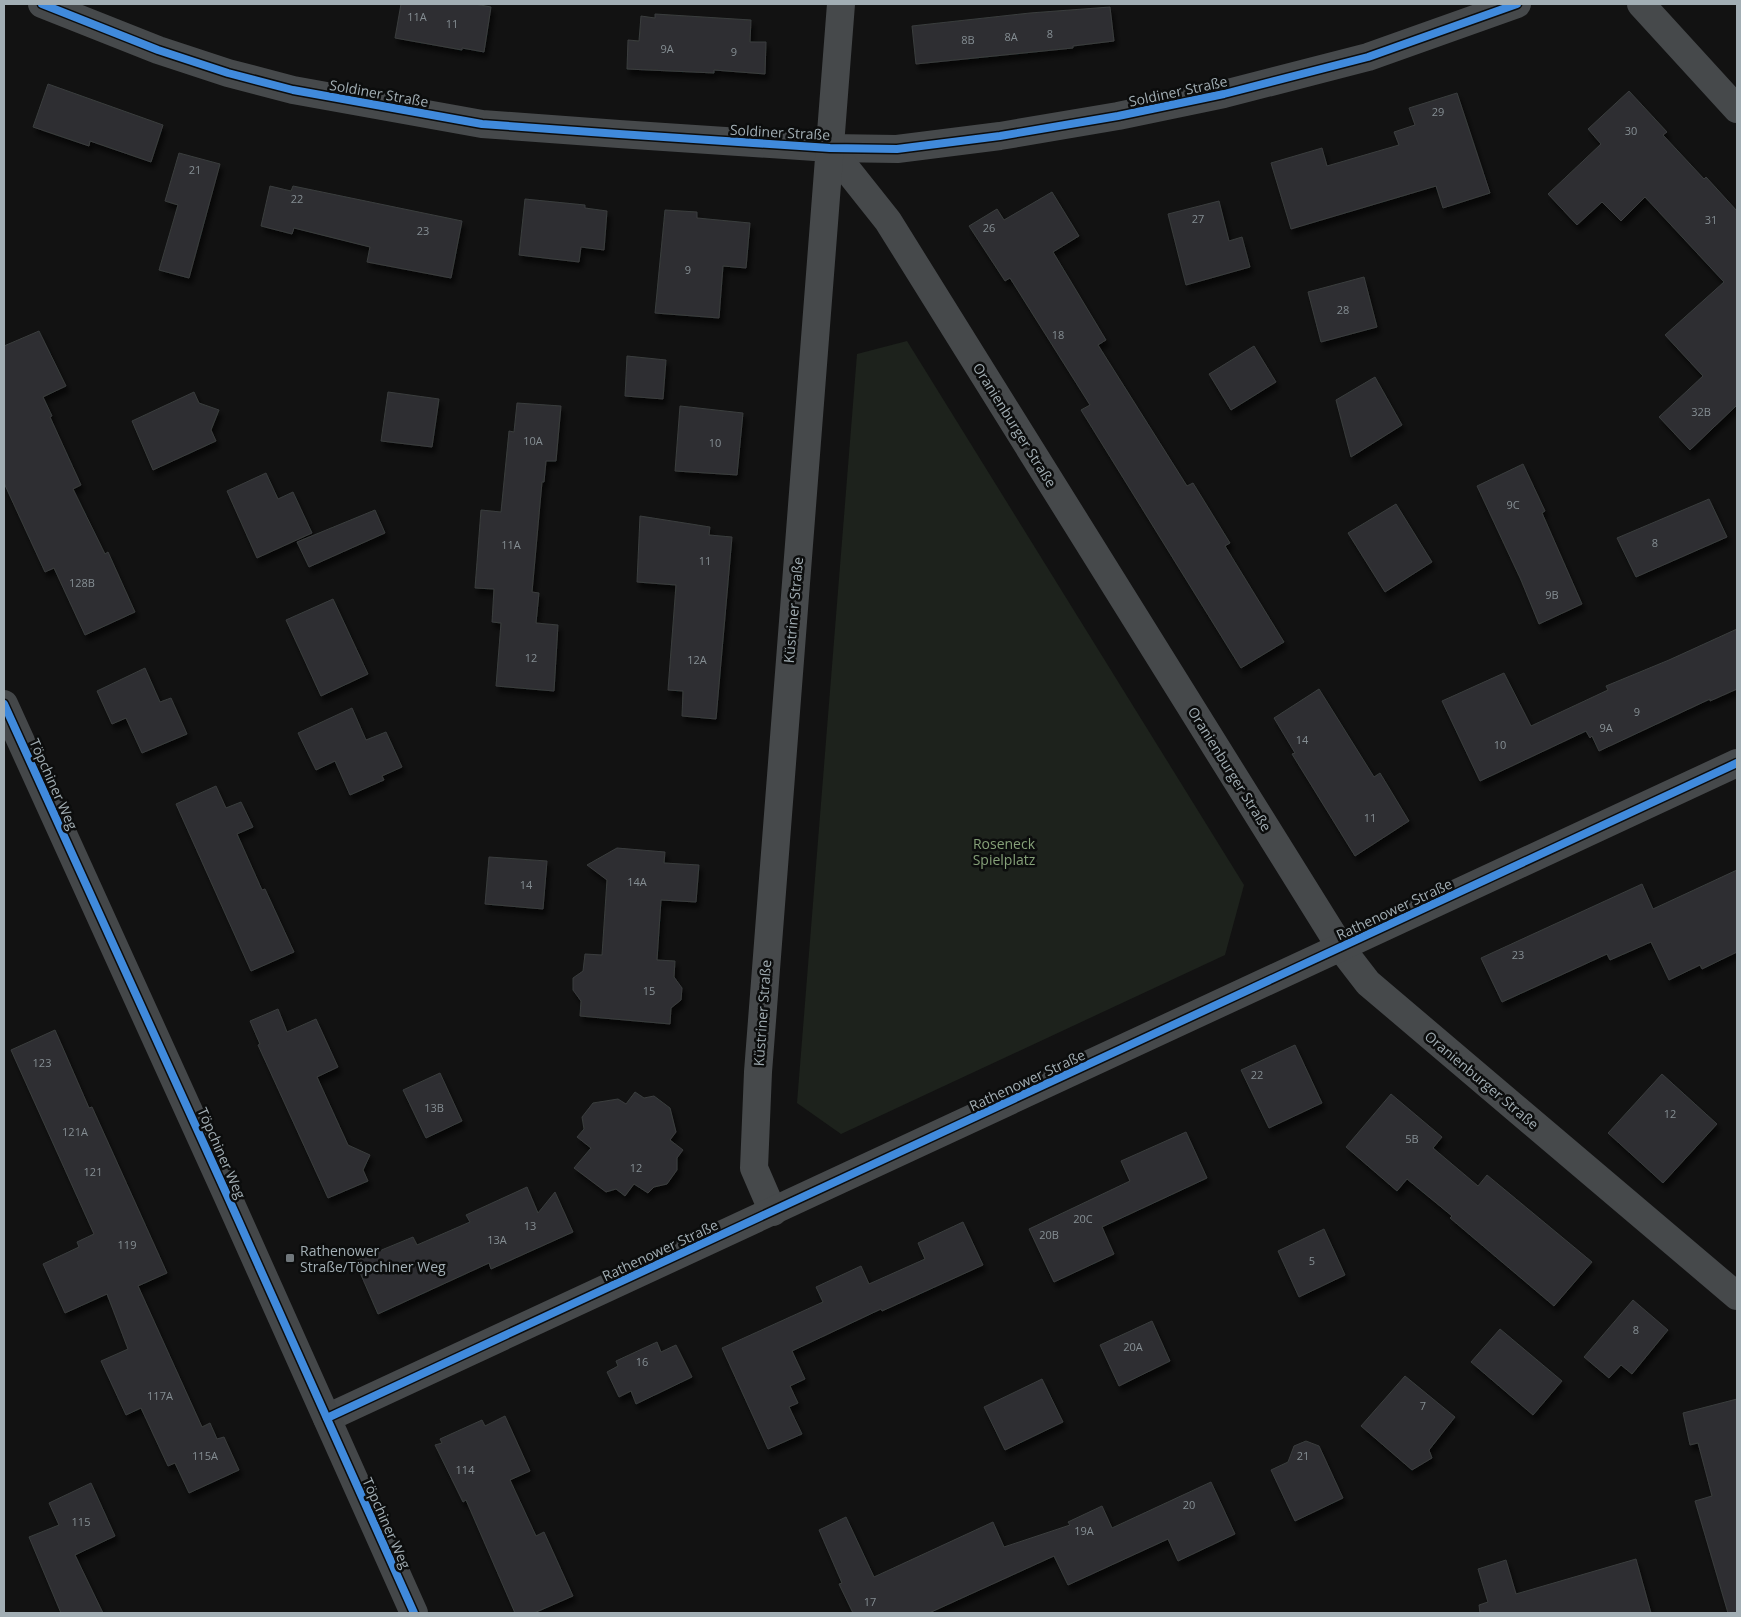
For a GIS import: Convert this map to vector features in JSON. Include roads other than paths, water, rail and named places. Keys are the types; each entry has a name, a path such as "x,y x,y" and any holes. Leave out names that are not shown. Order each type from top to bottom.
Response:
{"street":[{"name":"Soldiner Straße","path":"42,4 158,50 293,90 482,124 830,148 897,149 1000,136 1198,100 1368,57 1517,4"},
{"name":"Küstriner Straße","path":"773,1212 754,1168 758,1072 841,4"},
{"path":"1641,4 1737,109"},
{"name":"Oranienburger Straße","path":"830,148 888,221 1341,948 1368,983 1737,1296"},
{"name":"Töpchiner Weg","path":"4,704 215,1168 414,1613"},
{"name":"Rathenower Straße","path":"327,1418 1737,763"}],"place":[{"name":"Rathenower Straße/Töpchiner Weg","path":"290,1258"}],"park label":[{"name":"Roseneck Spielplatz","path":"1004,852"}]}
